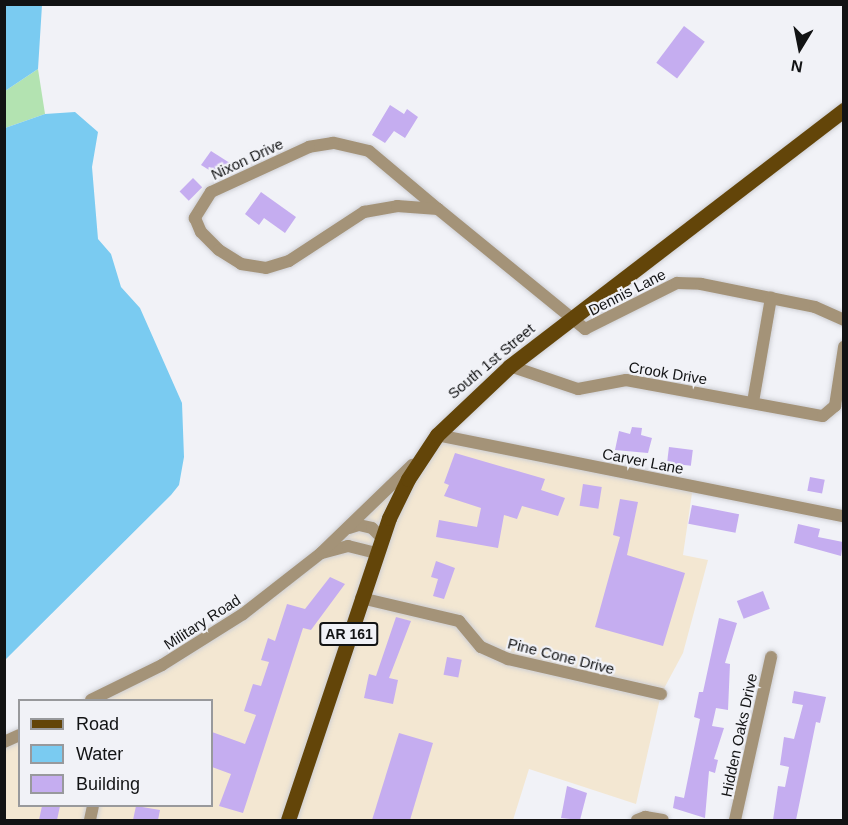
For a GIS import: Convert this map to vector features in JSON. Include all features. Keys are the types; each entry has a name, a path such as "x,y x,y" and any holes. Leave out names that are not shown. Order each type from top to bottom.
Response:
{"main road":[{"name":"South 1st Street","path":"288,820 381,537 423,453 437,435 510,366 843,110"}],"street":[{"name":"Nixon Drive","path":"438,208 397,206 364,212 289,261 266,268 242,264 219,250 201,232 195,218 211,192 309,147 333,142 369,151 549,298 570,321"},
{"name":"Dennis Lane","path":"570,321 585,329 597,326 677,283 701,284 815,307 843,320"},
{"path":"753,402 771,298"},
{"name":"Crook Drive","path":"510,366 578,389 626,380 753,402 815,416 831,412 843,347"},
{"name":"Carver Lane","path":"437,435 843,516"},
{"name":"Military Road","path":"95,699 113,695 219,631 321,553 423,453"},
{"path":"340,534 359,525 372,528 381,537"},
{"name":"Military Road","path":"321,553 348,546 376,553"},
{"name":"Pine Cone Drive","path":"361,598 459,621 481,647 508,659 661,694"},
{"name":"Hidden Oaks Drive","path":"735,820 771,657"},
{"path":"4,742 18,736"},
{"path":"637,820 645,817 663,820"}],"shaded area":[{"path":"437,435 693,486 683,555 708,560 683,653 661,694 636,804 529,769 513,820 5,820 5,742 18,736 18,807 213,807 213,699 93,699 162,665 321,553"}],"green space":[{"path":"38,69 45,114 5,128 5,91"}],"water":[{"path":"5,4 42,5 38,69 5,91"},
{"path":"75,112 98,132 92,167 98,239 111,254 121,287 140,308 182,403 184,457 179,485 171,495 5,660 5,128 45,114"}],"building":[{"path":"684,26 705,42 677,78 656,63"},
{"path":"390,105 404,114 407,109 418,117 405,138 394,131 385,143 372,135"},
{"path":"211,151 233,165 222,178 201,165"},
{"path":"193,178 202,187 189,201 180,191"},
{"path":"261,192 296,217 285,233 264,218 259,225 245,214"},
{"path":"632,427 642,428 641,435 652,438 648,453 615,450 619,431 630,434"},
{"path":"669,447 693,450 691,466 667,463"},
{"path":"455,453 545,479 541,490 565,498 558,516 522,506 517,519 504,515 498,548 436,537 439,520 477,527 481,508 444,496 449,485 444,483"},
{"path":"810,477 825,480 822,494 807,491"},
{"path":"583,484 602,487 598,509 580,506"},
{"path":"620,499 638,502 627,555 685,573 663,646 595,627 620,537 613,535"},
{"path":"692,505 739,514 735,533 688,524"},
{"path":"798,524 820,529 818,537 843,542 841,556 794,543"},
{"path":"436,561 455,568 444,599 433,596 438,579 431,577"},
{"path":"330,577 345,584 311,630 303,628 243,813 219,806 231,774 213,767 213,732 245,744 256,715 244,711 253,684 261,686 269,662 261,660 268,638 275,641 287,604 305,609"},
{"path":"763,591 770,609 744,619 737,601"},
{"path":"396,617 411,621 389,678 398,680 393,704 364,698 369,674 376,676"},
{"path":"719,618 737,623 725,663 730,664 728,710 716,708 712,726 724,728 714,759 718,760 715,773 709,771 705,818 673,808 675,796 684,798 700,719 694,717 699,692 703,692"},
{"path":"447,657 462,660 458,678 444,675"},
{"path":"794,691 826,697 820,723 816,722 796,820 773,820 778,786 785,787 789,767 780,765 784,737 794,739 803,705 792,703"},
{"path":"399,733 433,743 410,820 372,820"},
{"path":"567,786 587,793 580,820 561,818"},
{"path":"42,807 60,807 57,820 39,820"},
{"path":"136,807 160,810 158,820 133,820"}]}
